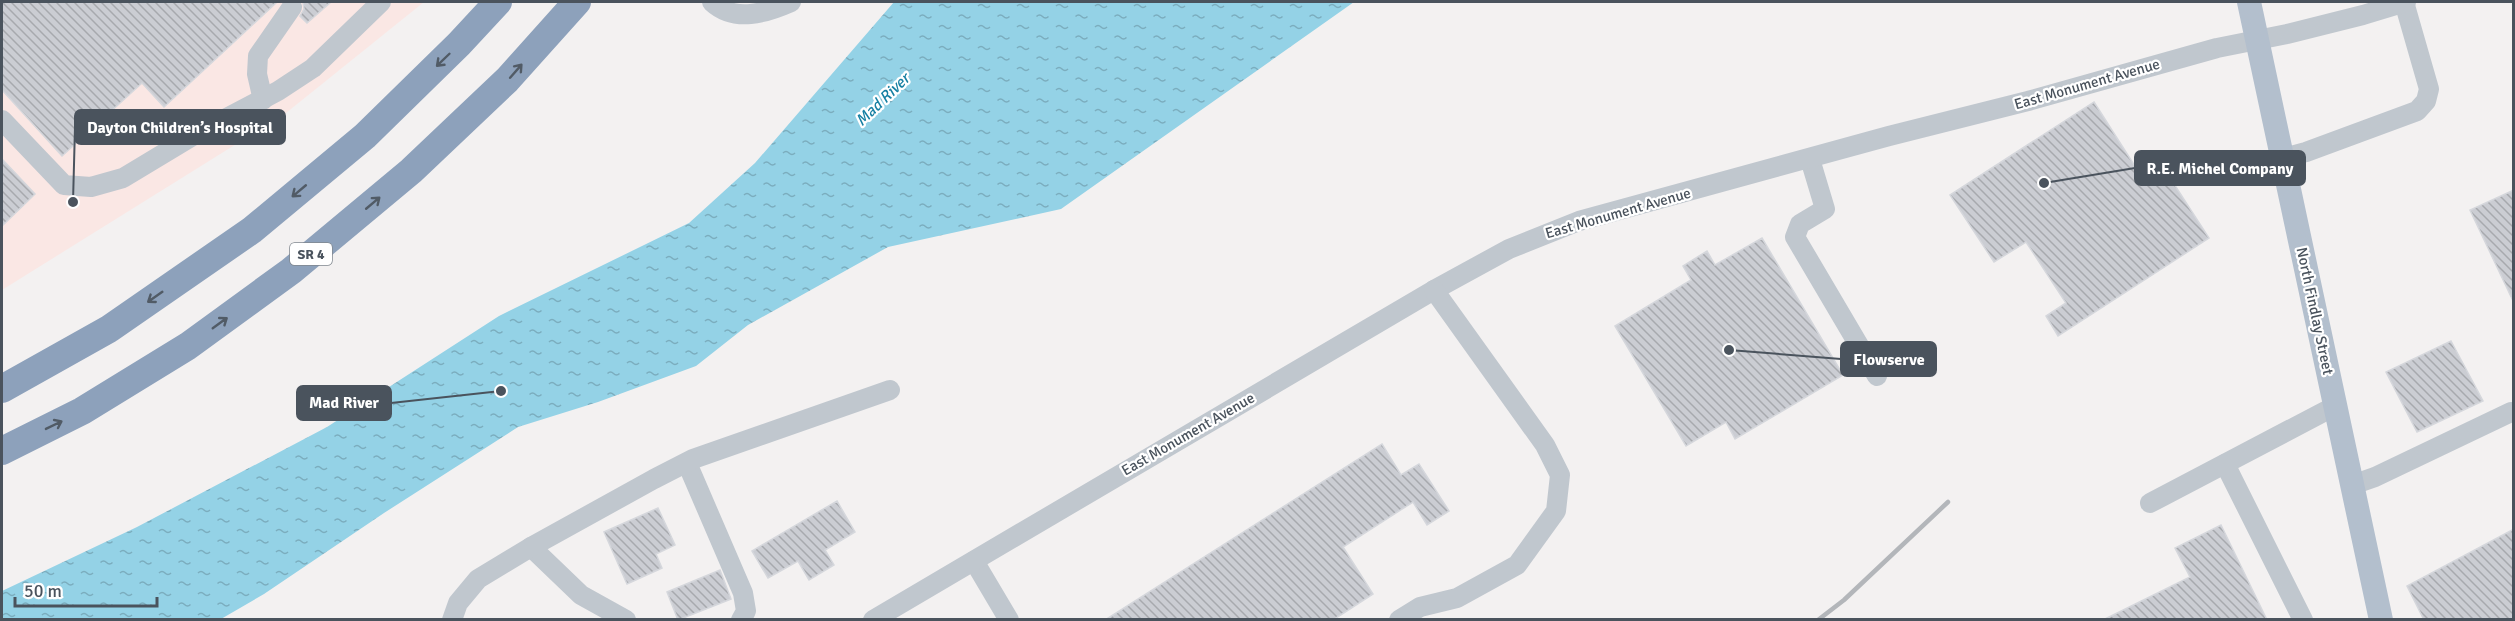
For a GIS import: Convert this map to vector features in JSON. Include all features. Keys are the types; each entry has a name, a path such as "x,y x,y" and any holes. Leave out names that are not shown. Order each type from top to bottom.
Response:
{"highway":[{"path":"2,389 109,329 252,230 365,136 459,44 498,2"},
{"name":"SR 4","path":"2,451 82,411 188,346 291,271 419,164 507,80 577,2"}],"main road":[{"name":"North Findlay Street","path":"2249,2 2381,620"}],"street":[{"path":"2,120 64,185 91,188 123,178 196,134 262,100 313,68 381,2"},
{"path":"712,2 729,12 742,15 755,14 791,2"},
{"path":"2283,158 2306,152 2417,111 2426,101 2429,88 2405,2"},
{"name":"East Monument Avenue","path":"873,620 1434,290 1509,249 1579,221 2217,48 2363,15 2405,2"},
{"path":"262,100 257,74 258,56 292,7"},
{"path":"1810,159 1825,209 1800,225 1796,237 1877,376"},
{"path":"1399,620 1419,607 1457,598 1517,565 1556,511 1560,475 1545,445 1434,290"},
{"path":"452,620 458,603 472,584 531,547 687,463 890,390"},
{"path":"2150,503 2335,406"},
{"path":"2352,485 2375,477 2511,412"},
{"path":"687,463 743,593 746,610 741,620"},
{"path":"2225,464 2303,620"},
{"path":"531,547 581,595 626,620"},
{"path":"974,561 1009,620"}],"shaded area":[{"path":"2,2 424,2 286,113 2,290"}],"water":[{"path":"894,2 1354,2 1061,209 888,247 748,325 696,366 598,402 518,427 264,594 221,619 2,619 2,591 137,527 327,427 499,316 689,223 755,163"}],"building":[{"path":"2,2 277,2 164,107 142,83 62,156 2,90"},
{"path":"303,2 331,2 307,23 300,16 304,9"},
{"path":"2094,102 2145,182 2165,170 2209,238 2058,336 2046,316 2066,303 2026,242 1994,262 1950,195"},
{"path":"2,159 35,194 2,226"},
{"path":"2514,190 2514,303 2470,210"},
{"path":"1762,238 1843,375 1735,439 1726,422 1686,446 1615,326 1691,280 1683,266 1707,251 1715,265"},
{"path":"2451,341 2483,401 2417,432 2386,372"},
{"path":"1382,444 1401,475 1419,464 1449,511 1427,525 1413,502 1343,547 1373,594 1333,620 1105,620"},
{"path":"837,501 855,532 825,550 834,565 809,580 798,561 768,578 752,551"},
{"path":"658,508 675,545 656,554 662,568 627,584 604,532"},
{"path":"2221,525 2267,620 2103,620 2190,577 2175,548"},
{"path":"2514,529 2514,620 2424,620 2407,586"},
{"path":"720,570 731,599 678,620 667,592"}],"railway":[{"path":"1818,620 1844,600 1948,502"}],"place":[{"name":"R.E. Michel Company","path":"2044,183"},
{"name":"Dayton Children’s Hospital","path":"73,202"},
{"name":"Flowserve","path":"1729,350"},
{"name":"Mad River","path":"501,391"}]}
